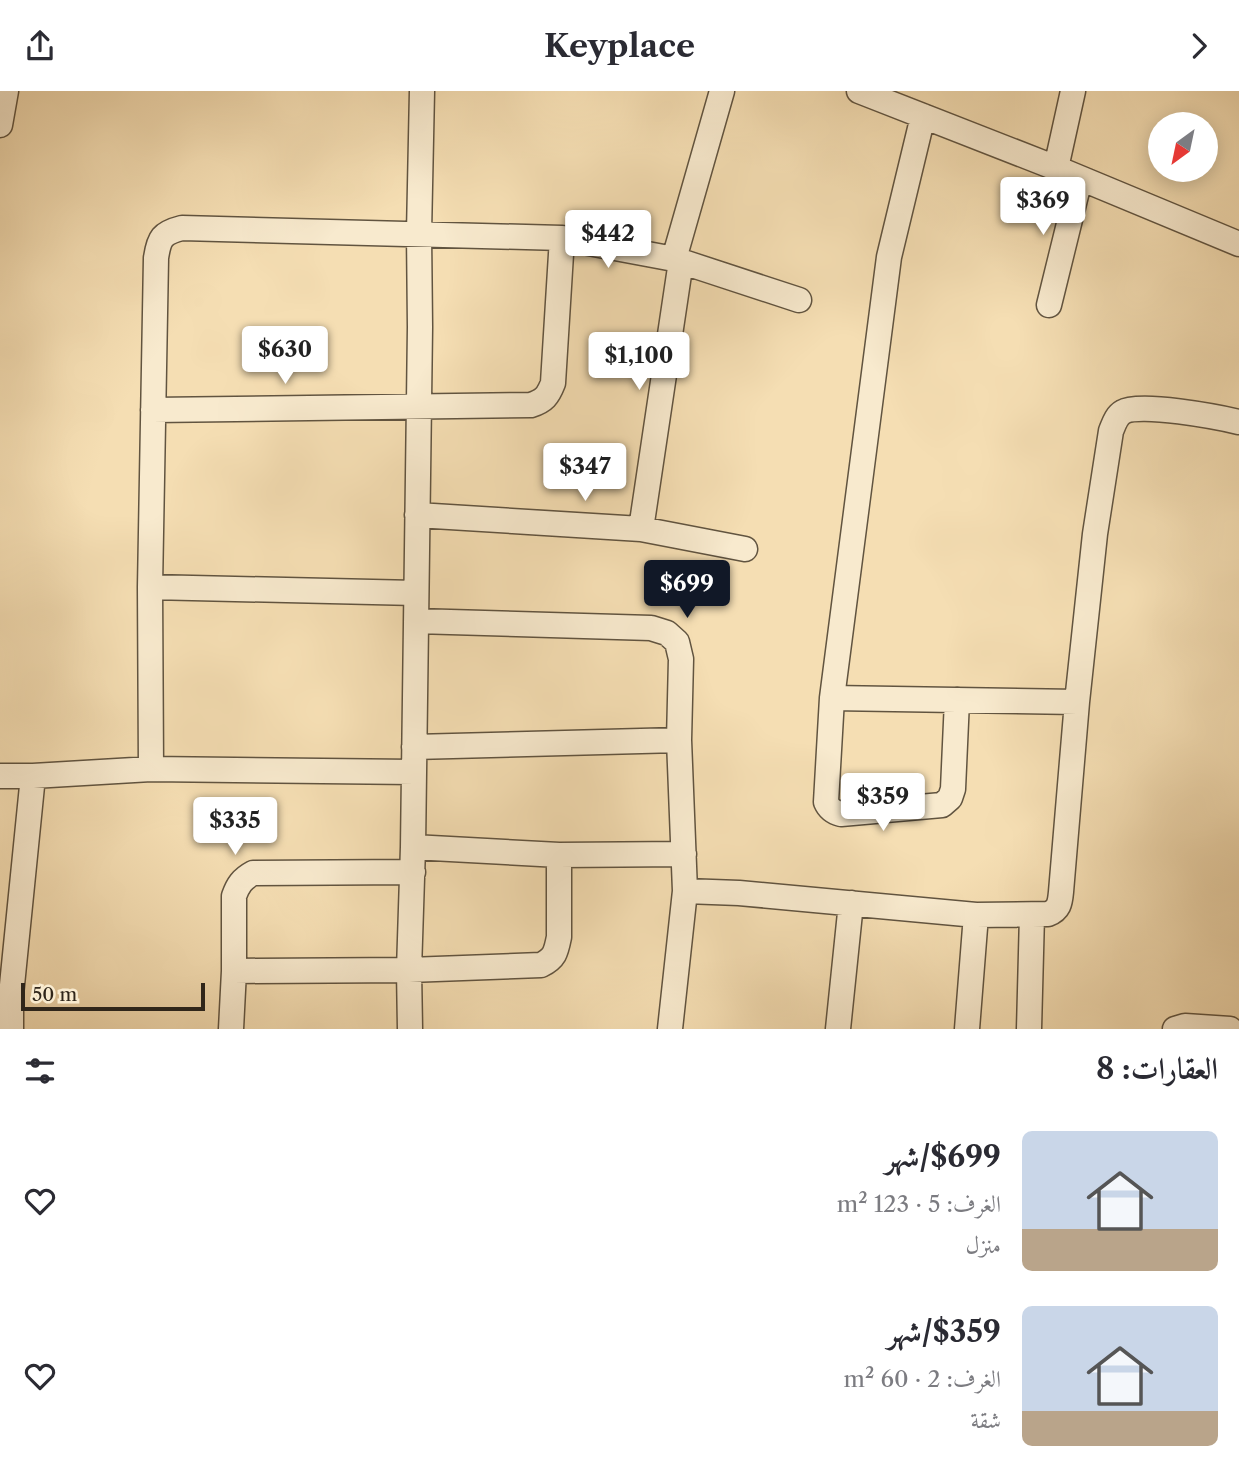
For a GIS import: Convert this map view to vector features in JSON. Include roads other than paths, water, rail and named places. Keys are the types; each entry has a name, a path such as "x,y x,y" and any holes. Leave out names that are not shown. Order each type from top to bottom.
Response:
{"street":[{"path":"0,125 6,91"},
{"path":"410,1029 422,91"},
{"path":"642,529 678,260 722,91"},
{"path":"859,91 1056,168 1239,244"},
{"path":"1056,168 1073,91"},
{"path":"923,116 889,257 832,698 826,802 829,808 841,814 942,805 950,798 953,789 957,700"},
{"path":"1049,305 1080,179"},
{"path":"151,769 150,587 156,258 161,238 169,231 182,227 562,238 678,260 799,300"},
{"path":"153,410 531,405 541,402 549,394 553,383 562,238"},
{"path":"685,891 739,893 976,915 1032,915 1055,912 1060,904 1095,534 1111,431 1116,418 1124,411 1140,408 1202,414 1239,422"},
{"path":"417,515 642,529 745,549"},
{"path":"150,587 416,593"},
{"path":"416,621 652,628 667,633 677,642 681,659 679,740 685,891 670,1029"},
{"path":"832,698 1077,702"},
{"path":"0,776 414,760 679,740"},
{"path":"11,1029 11,995 33,776"},
{"path":"413,847 559,855 684,854"},
{"path":"234,971 541,965 551,960 559,937 559,855"},
{"path":"231,1029 234,896 244,878 253,873 413,872"},
{"path":"838,1029 851,903"},
{"path":"967,1029 976,915"},
{"path":"1029,1029 1032,915"},
{"path":"1175,1029 1185,1026 1230,1029"}]}
